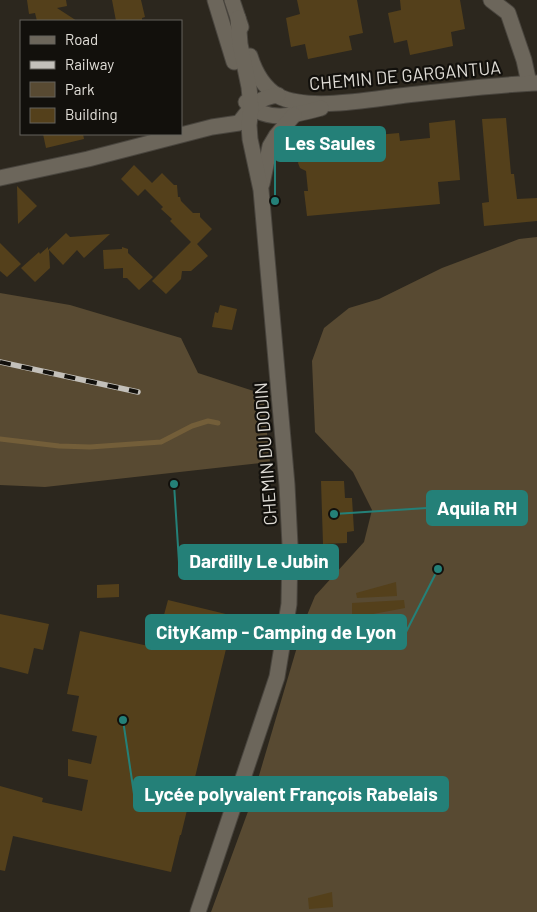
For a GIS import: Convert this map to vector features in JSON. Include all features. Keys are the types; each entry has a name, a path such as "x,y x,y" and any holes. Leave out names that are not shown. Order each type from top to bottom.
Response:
{"street":[{"path":"215,0 232,52 240,94 251,108 267,115 286,117 336,102"},
{"path":"232,0 238,18"},
{"path":"498,2 508,13 533,83"},
{"name":"CHEMIN DU DODIN","path":"198,912 277,677 290,604 290,545 284,452 260,190 250,139 251,108 249,87 240,44 238,18"},
{"name":"CHEMIN DE GARGANTUA","path":"238,18 255,70 266,87 291,101 307,103 336,102 533,83"},
{"path":"182,135 212,127 239,123 251,108 262,99 278,95"},
{"name":"CHEMIN DU DODIN","path":"260,190 270,146 294,115"},
{"path":"0,178 88,159 181,135"}],"green space":[{"path":"537,237 537,912 211,912 250,806 305,620 315,596 364,542 372,510 353,472 315,432 312,361 324,328 349,308 379,299 442,268 519,239"},
{"path":"0,293 70,305 181,338 198,373 263,394 270,462 45,487 0,485"}],"building":[{"path":"27,0 66,0 67,6 57,8 75,20 37,20 35,13 29,14"},
{"path":"112,0 141,0 145,17 142,20 116,20"},
{"path":"297,0 357,0 363,33 349,36 352,50 308,59 305,44 291,47 286,18 300,14"},
{"path":"400,0 460,0 465,29 451,32 453,46 410,55 407,40 394,43 388,13 401,10"},
{"path":"506,118 511,174 514,174 517,199 537,198 537,221 484,226 482,203 489,202 482,119"},
{"path":"455,120 460,180 438,182 440,204 307,216 304,191 308,191 306,171 300,168 298,163 304,153 304,149 363,144 355,138 376,135 399,133 400,141 430,138 429,123"},
{"path":"43,135 83,135 84,139 46,148"},
{"path":"134,165 152,183 162,173 174,185 177,185 178,197 180,197 181,201 193,213 200,213 200,217 212,229 197,244 208,256 191,271 182,271 181,279 166,294 152,281 191,242 170,221 172,219 161,209 163,207 145,189 138,196 121,179"},
{"path":"17,186 37,206 18,224"},
{"path":"66,233 70,237 110,234 84,258 77,250 63,265 49,250 50,268 35,282 21,268 39,252 40,254 48,247 48,250"},
{"path":"0,243 21,264 7,277 0,271"},
{"path":"122,247 128,249 128,253 153,277 139,290 127,278 123,278 123,268 104,269 103,250 122,249"},
{"path":"220,305 237,309 232,330 212,327 215,312 218,313"},
{"path":"321,481 344,481 345,498 352,498 354,531 347,532 347,543 323,544"},
{"path":"396,582 397,596 357,598 356,593"},
{"path":"119,584 119,597 97,598 97,585"},
{"path":"168,600 234,616 171,872 13,836 5,871 0,870 0,786 43,798 42,802 82,811 88,780 68,776 68,759 91,764 97,736 72,731 79,696 67,694 80,631 153,647 153,626 161,626"},
{"path":"404,600 405,608 352,618 352,603"},
{"path":"0,614 49,624 43,650 34,648 28,674 0,667"},
{"path":"332,892 333,907 309,909 308,898"}],"waterway":[{"path":"0,439 59,446 90,447 161,442 192,426 208,421 218,423"}],"railway":[{"path":"0,362 138,392"}],"place":[{"name":"Les Saules","path":"275,201"},
{"name":"Dardilly Le Jubin","path":"174,484"},
{"name":"Aquila RH","path":"334,514"},
{"name":"CityKamp - Camping de Lyon","path":"438,569"},
{"name":"Lycée polyvalent François Rabelais","path":"123,720"}]}
